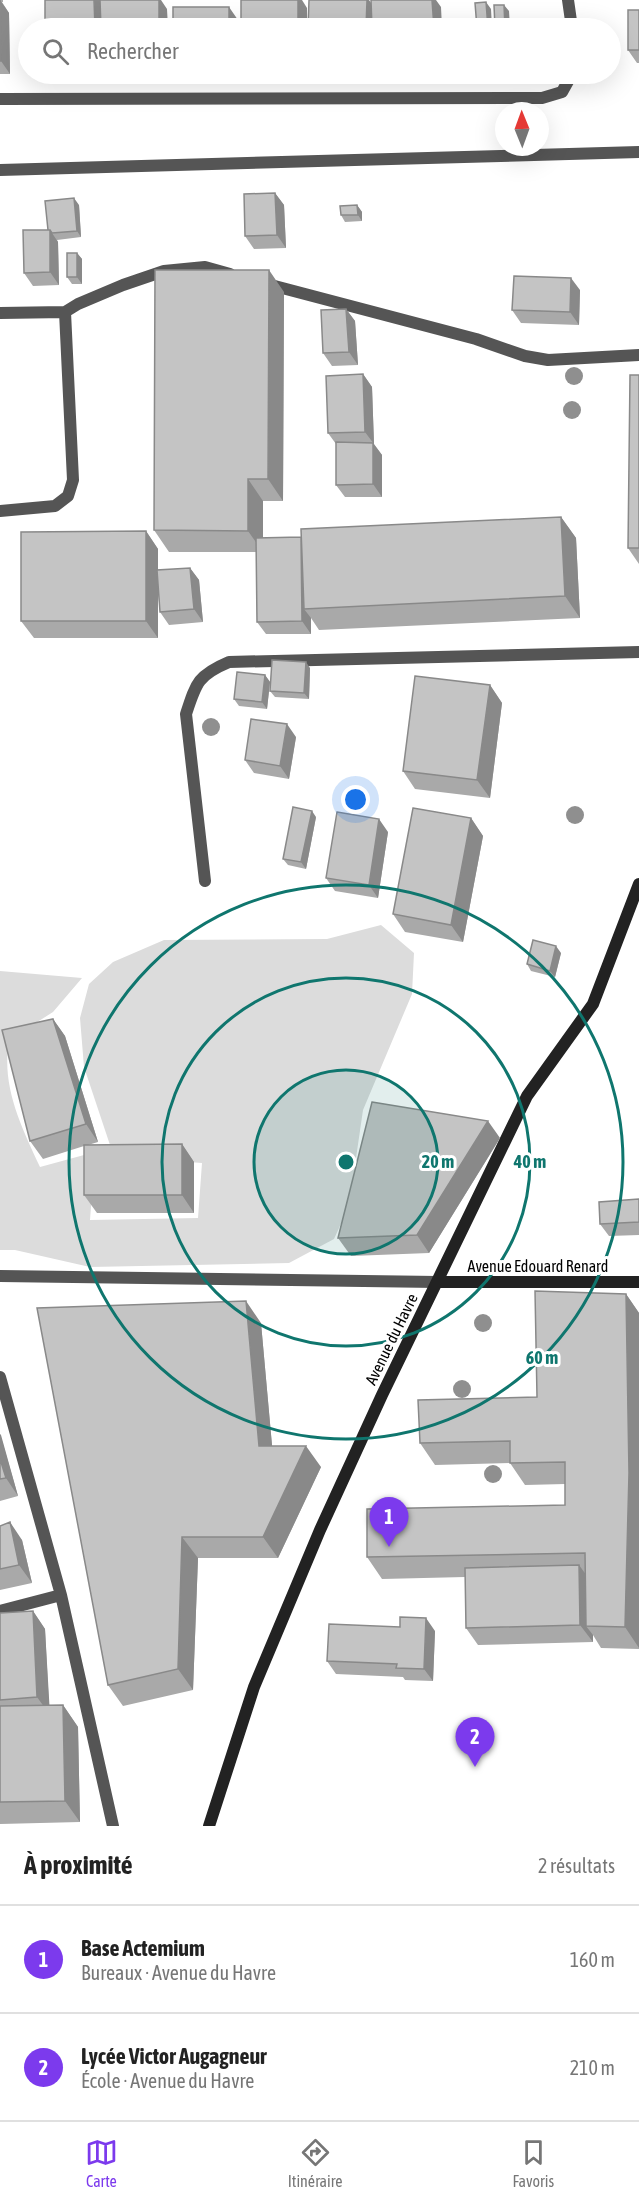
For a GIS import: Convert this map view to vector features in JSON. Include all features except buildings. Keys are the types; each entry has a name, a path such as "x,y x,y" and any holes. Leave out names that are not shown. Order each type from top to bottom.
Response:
{"street":[{"path":"568,0 571,18"},
{"path":"0,99 542,98 562,92 566,84"},
{"path":"0,171 639,152"},
{"path":"0,313 65,312 123,285 164,271 205,267 476,339 525,356 548,360 639,355"},
{"path":"0,511 55,506 68,496 71,488 73,480 65,312"},
{"path":"205,881 186,714 195,688 210,670 229,662 639,652"},
{"name":"Avenue du Havre","path":"209,1826 254,1687 315,1540 527,1096 593,1004 639,884"},
{"path":"0,1276 437,1282"},
{"name":"Avenue Edouard Renard","path":"437,1282 639,1282"},
{"path":"1,1383 61,1595 113,1826"},
{"path":"0,1611 61,1595"}],"shaded area":[{"path":"381,925 414,953 412,994 363,1110 349,1206 334,1239 289,1263 90,1267 15,1250 0,1250 0,971 82,978 53,1012 9,1040 7,1057 10,1090 20,1121 40,1167 95,1152 90,1220 198,1218 202,1163 122,1157 110,1145 84,1067 80,1018 89,984 113,962 164,940 327,939"}],"place":[{"name":"Base Actemium","path":"389,1547"},
{"name":"Lycée Victor Augagneur","path":"475,1767"}]}
